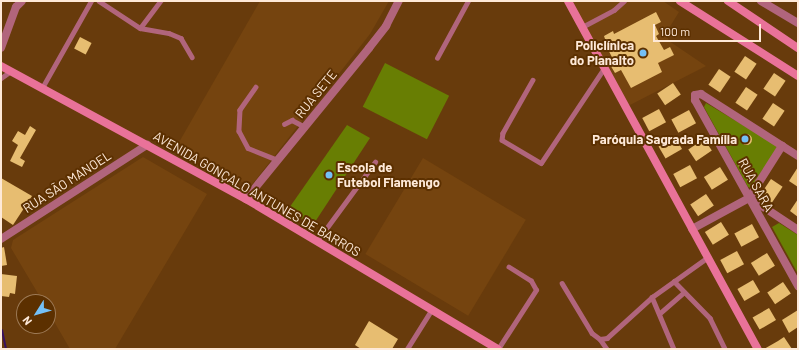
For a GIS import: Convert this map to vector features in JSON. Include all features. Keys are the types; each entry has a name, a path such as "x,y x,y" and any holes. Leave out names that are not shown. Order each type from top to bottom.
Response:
{"main road":[{"path":"568,1 758,349"},
{"path":"680,1 798,76"},
{"path":"728,1 798,48"},
{"name":"AVENIDA GONÇALO ANTUNES DE BARROS","path":"1,66 246,199 498,349"}],"street":[{"name":"RUA SETE","path":"246,199 386,26 399,1"},
{"path":"761,1 798,23"},
{"path":"1,48 3,35 18,3"},
{"name":"RUA SARA","path":"782,146 701,94 695,95 695,100 798,286"},
{"name":"RUA SÃO MANOEL","path":"1,239 147,145"},
{"path":"692,229 749,198 782,146 798,156"},
{"path":"749,198 798,230"}],"lane":[{"path":"42,88 91,1"},
{"path":"99,1 140,28 169,33 181,38 192,57"},
{"path":"140,28 160,1"},
{"path":"437,58 468,1"},
{"path":"582,27 614,10 624,1"},
{"path":"533,80 503,133 502,140 541,163 604,68"},
{"path":"1,78 11,71"},
{"path":"256,87 240,110 239,131 248,148 278,160"},
{"path":"284,124 292,120 305,127"},
{"path":"317,241 375,162"},
{"path":"600,339 613,334 652,297 708,257"},
{"path":"498,349 536,290 531,281 509,267"},
{"path":"674,281 710,318 725,349"},
{"path":"562,283 592,334 600,339 607,349"},
{"path":"659,314 684,292"},
{"path":"652,297 674,349"},
{"path":"407,349 432,310"}],"shaded area":[{"path":"260,1 389,1 370,34 250,187 178,144"},
{"name":"Policlínica do Planalto","path":"571,1 663,1 679,12 666,33 669,41 706,66 628,106"},
{"path":"143,157 207,194 115,349 70,349 56,325 56,294 38,294 11,248 13,240"},
{"path":"423,158 526,220 468,316 365,254"}],"green space":[{"path":"385,63 449,96 427,139 363,107"},
{"path":"706,103 778,146 751,188 748,187 704,107"},
{"name":"Escola de Futebol Flamengo","path":"347,125 370,138 313,225 287,211"},
{"path":"779,223 798,235 798,274 772,227"}],"building":[{"path":"656,12 661,22 655,25 659,34 656,36 664,50 670,47 674,55 658,63 662,72 631,88 621,70 615,73 609,63 614,61 603,40 605,39 604,36 613,31 614,34"},
{"path":"80,37 92,43 86,54 74,49"},
{"path":"745,56 757,64 746,80 734,72"},
{"path":"719,69 731,77 720,93 708,85"},
{"path":"774,73 786,81 775,97 763,89"},
{"path":"673,83 681,95 665,105 657,94"},
{"path":"746,87 758,95 747,111 735,103"},
{"path":"773,103 785,111 774,127 762,119"},
{"path":"659,109 666,122 649,131 642,118"},
{"path":"689,110 696,123 678,133 671,119"},
{"path":"30,126 36,130 20,158 25,161 22,167 10,161 18,145 12,141 18,131 25,135"},
{"name":"Paróquia Sagrada Família","path":"744,134 748,134 750,135 750,143 744,144 741,141 741,137"},
{"path":"675,137 682,149 666,159 659,146"},
{"path":"704,139 712,151 696,161 688,150"},
{"path":"746,161 756,177 750,184 738,165"},
{"path":"690,165 697,178 680,187 673,174"},
{"path":"720,167 728,180 712,190 704,177"},
{"path":"798,167 798,187 789,181"},
{"path":"1,178 32,196 13,225 1,217"},
{"path":"771,179 783,187 772,203 760,195"},
{"path":"706,194 714,206 698,216 690,205"},
{"path":"798,199 798,217 790,211"},
{"path":"721,222 729,235 713,245 705,232"},
{"path":"752,224 759,237 741,247 734,233"},
{"path":"4,247 7,265 1,266 1,248"},
{"path":"737,251 744,264 727,273 720,260"},
{"path":"767,253 775,266 759,276 751,263"},
{"path":"1,274 17,276 15,294 10,293 9,297 1,296"},
{"path":"753,280 760,292 744,301 737,289"},
{"path":"783,282 791,294 775,304 767,293"},
{"path":"769,308 776,320 760,330 753,318"},
{"path":"798,310 798,327 789,333 782,320"},
{"path":"369,321 398,339 392,349 361,349 355,345"},
{"path":"784,337 792,349 764,349 778,341"}],"waterway":[{"path":"2,330 6,349"}],"place":[{"name":"Policlínica do Planalto","path":"643,53"},
{"name":"Paróquia Sagrada Família","path":"745,139"},
{"name":"Escola de Futebol Flamengo","path":"329,175"}]}
